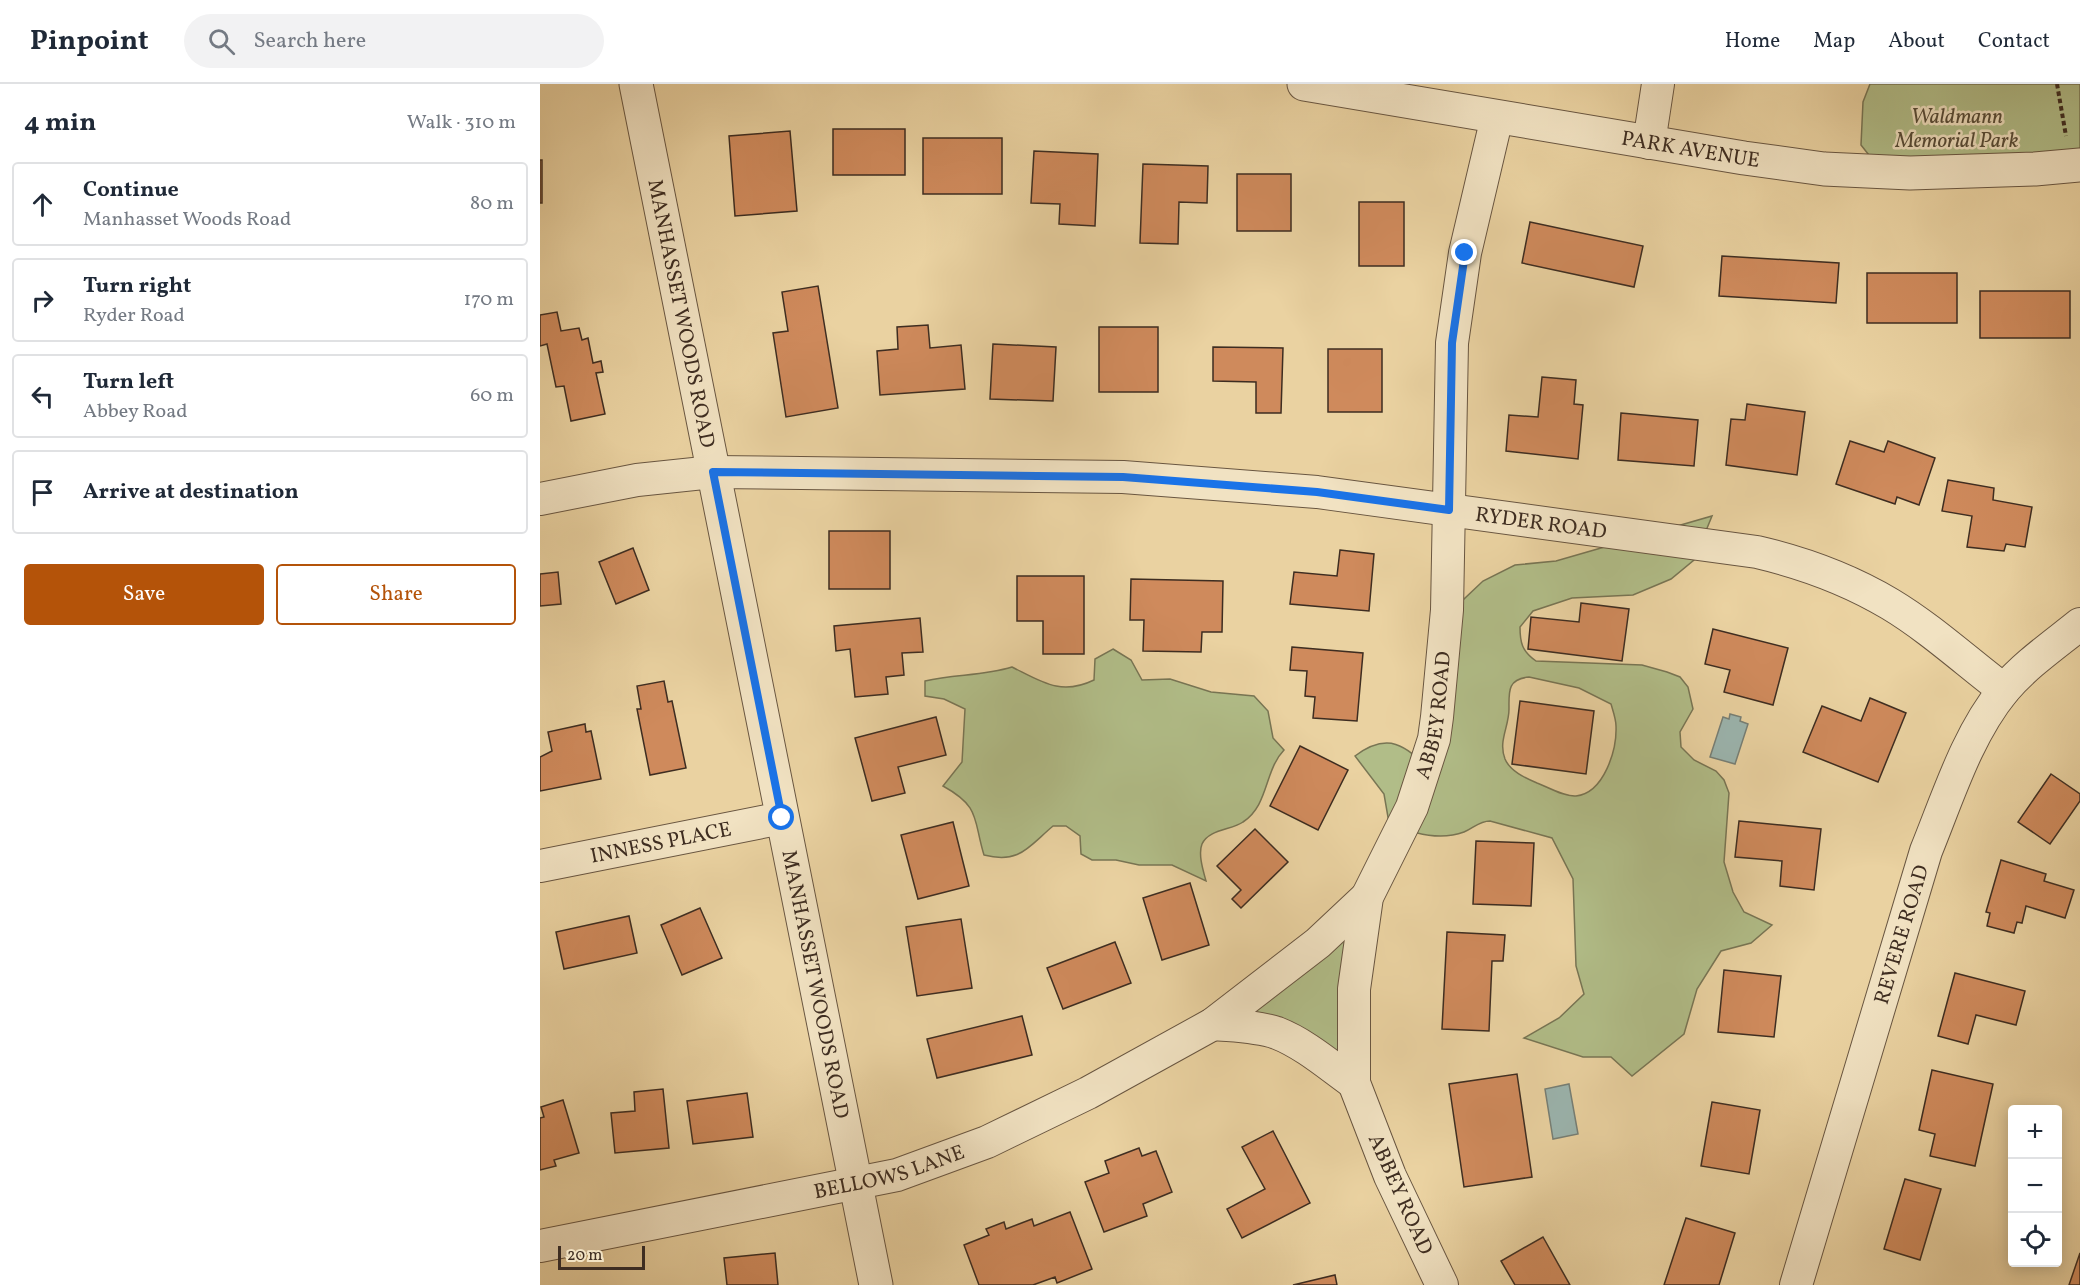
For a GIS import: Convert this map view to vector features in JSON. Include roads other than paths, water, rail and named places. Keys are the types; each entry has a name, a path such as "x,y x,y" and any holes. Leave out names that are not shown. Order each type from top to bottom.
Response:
{"street":[{"name":"MANHASSET WOODS ROAD","path":"636,84 876,1285"},
{"name":"PARK AVENUE","path":"1304,84 1649,143 1849,171 1910,173 2076,165"},
{"path":"1649,143 1658,84"},
{"name":"ABBEY ROAD","path":"1442,1285 1390,1176 1354,1083 1354,989 1367,897 1404,827 1434,739 1446,636 1452,343 1465,253 1497,117"},
{"name":"RYDER ROAD","path":"540,499 637,480 713,472 1123,477 1317,492 1757,552 1797,561 1849,582 1891,604 2004,690"},
{"name":"REVERE ROAD","path":"1796,1285 1926,851 1980,727 2004,690 2080,624"},
{"name":"INNESS PLACE","path":"540,866 782,818"},
{"name":"BELLOWS LANE","path":"540,1246 897,1175 987,1143 1088,1093 1213,1024 1318,943 1367,897"},
{"path":"1213,1024 1255,1028 1276,1033 1296,1042 1354,1083"}],"water":[{"path":"1730,714 1741,717 1740,721 1748,724 1735,764 1710,757 1723,717 1729,719"},
{"path":"1569,1084 1578,1134 1553,1139 1545,1089"}],"park label":[{"name":"Waldmann Memorial Park","path":"1957,128"}]}
